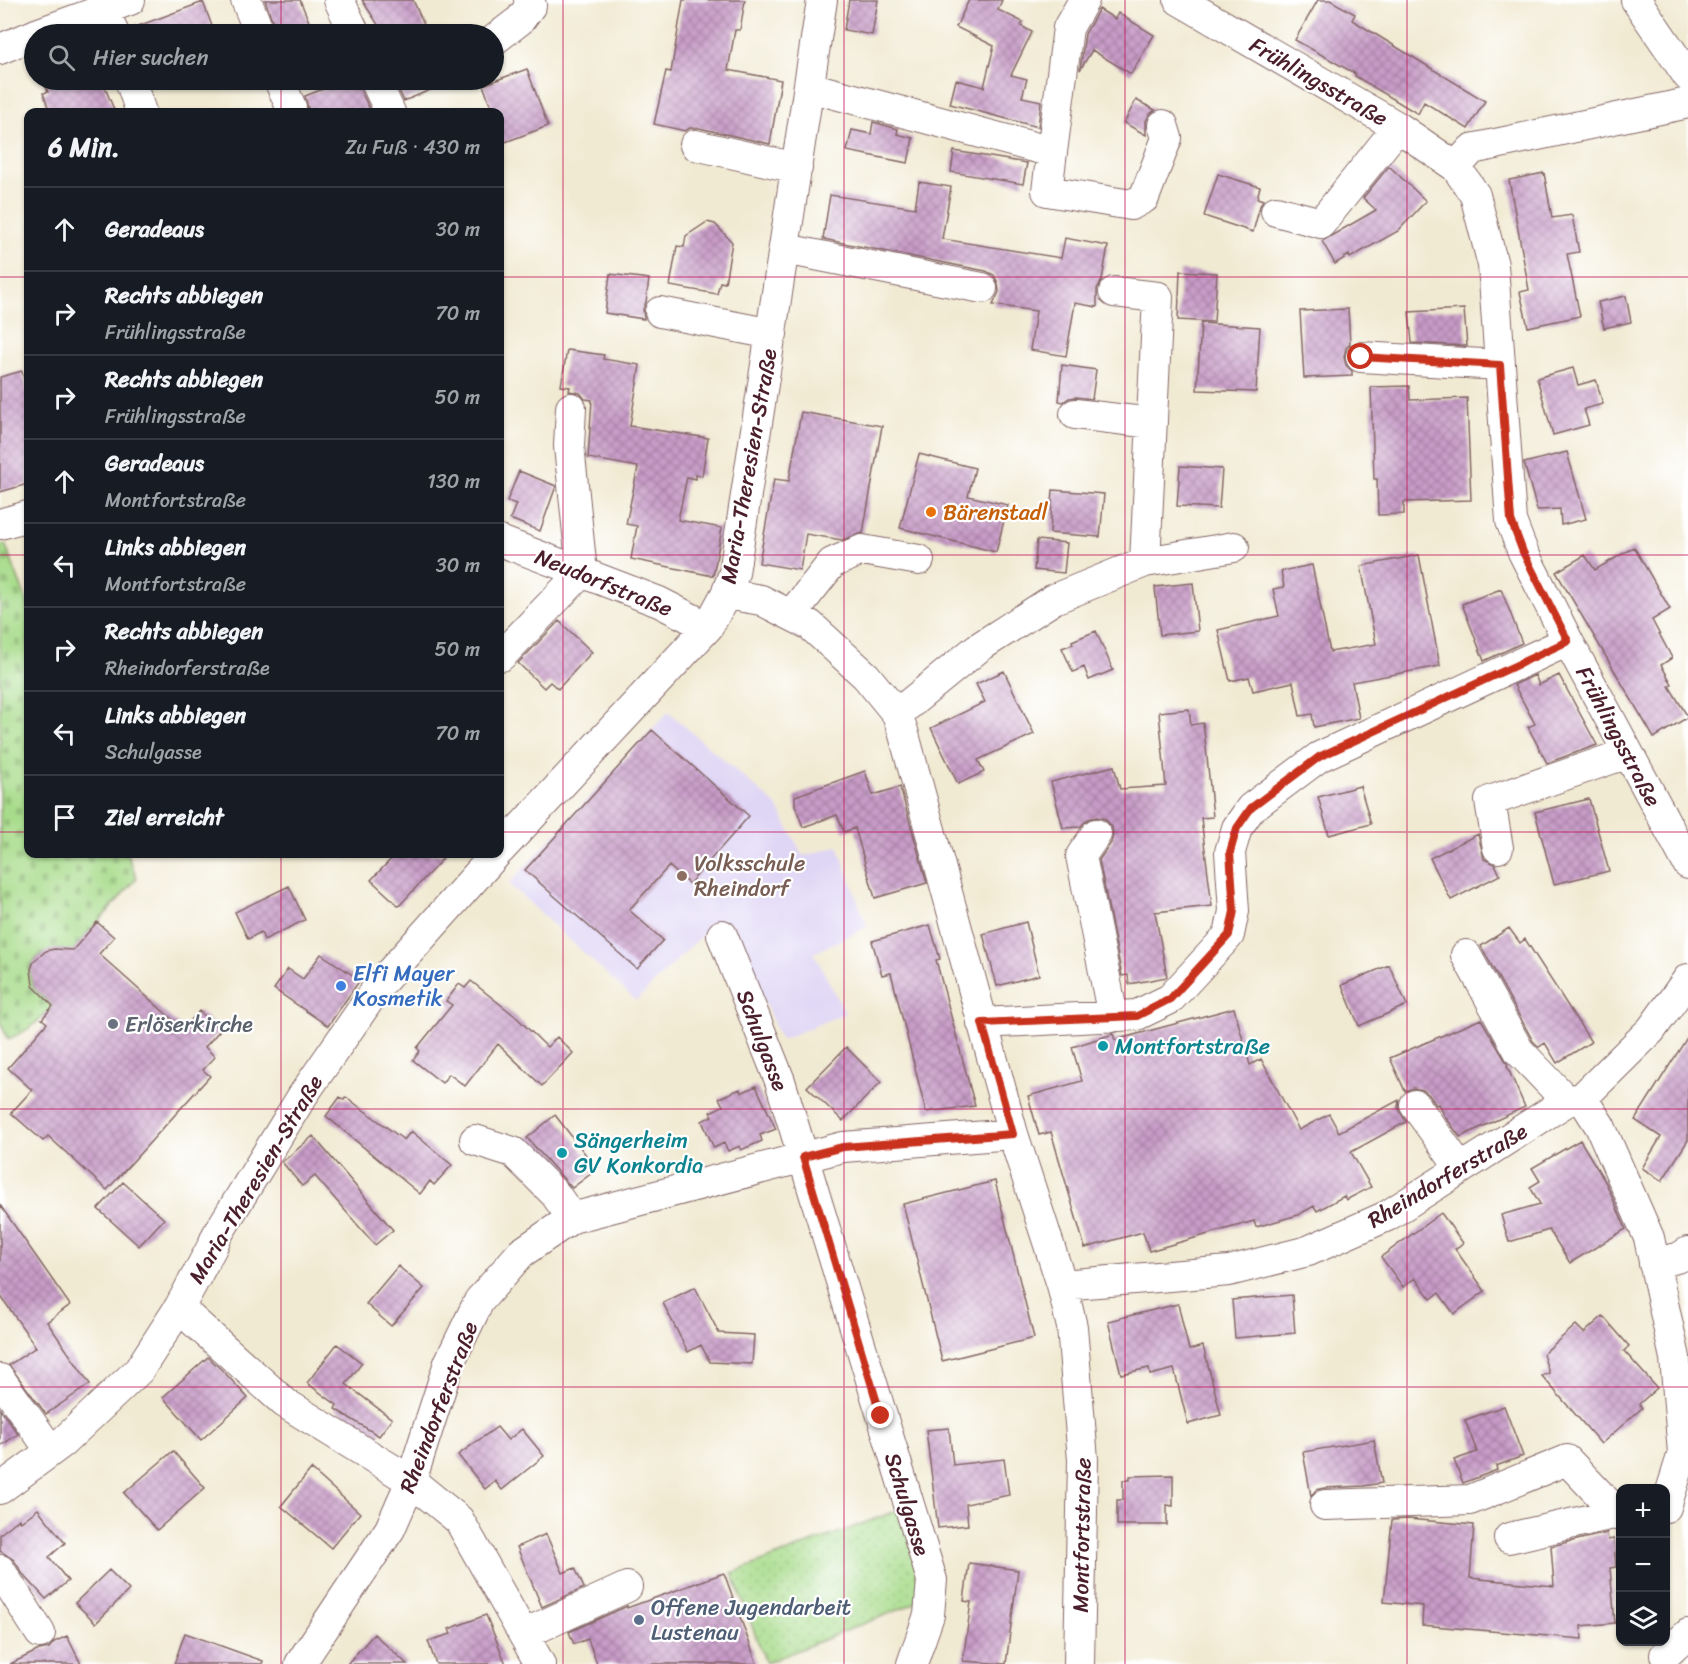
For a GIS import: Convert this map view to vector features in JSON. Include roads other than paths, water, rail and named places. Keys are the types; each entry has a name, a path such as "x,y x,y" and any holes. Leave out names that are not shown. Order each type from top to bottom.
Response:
{"street":[{"path":"246,0 256,24"},
{"path":"339,0 350,24"},
{"path":"504,32 520,20 531,5 529,0"},
{"name":"Maria-Theresien-Straße","path":"504,846 708,627 726,594 734,573 822,0"},
{"path":"1084,0 1068,28 1047,192 1131,205 1144,198 1167,138 1163,125"},
{"name":"Frühlingsstraße","path":"1179,0 1398,127 1456,167 1474,195 1493,265 1511,520 1523,552 1568,641 1688,864"},
{"path":"1636,0 1688,76"},
{"path":"70,24 112,11"},
{"path":"0,49 24,39"},
{"path":"809,87 1052,152"},
{"path":"133,90 140,108"},
{"path":"283,90 291,107"},
{"path":"380,90 388,108"},
{"path":"1456,167 1472,149 1688,102"},
{"path":"1276,211 1321,223 1398,127"},
{"path":"695,145 797,168"},
{"path":"785,249 982,288"},
{"path":"1114,292 1158,297 1145,562"},
{"path":"660,312 772,334"},
{"path":"1361,357 1500,365"},
{"path":"504,653 582,572 568,446 572,408"},
{"path":"1075,414 1152,423"},
{"path":"0,524 24,517"},
{"name":"Neudorfstraße","path":"504,543 659,602 708,627"},
{"path":"897,714 978,648 1054,599 1145,562 1234,547"},
{"path":"791,615 832,562 862,550 919,560"},
{"name":"Montfortstraße","path":"726,594 761,600 810,625 866,676 897,714 903,731 1013,1134 1062,1286 1072,1327 1083,1460 1079,1664"},
{"name":"Frühlingsstraße","path":"1113,1017 1137,1016 1170,999 1229,935 1234,911 1230,852 1237,828 1251,808 1319,757 1568,641"},
{"path":"1498,848 1490,801 1628,753"},
{"path":"982,1023 1113,1017 1081,856 1096,834"},
{"name":"Maria-Theresien-Straße","path":"0,1489 62,1443 138,1370 179,1308 217,1235 297,1105 380,984 492,858"},
{"name":"Schulgasse","path":"722,935 780,1081 932,1580 929,1615 912,1664"},
{"path":"1466,955 1519,1051 1575,1100 1600,1126 1649,1238 1677,1258 1675,1358 1683,1453 1674,1504"},
{"name":"Rheindorferstraße","path":"1062,1286 1228,1271 1308,1251 1387,1216 1575,1100 1651,1030 1688,980"},
{"path":"1415,1105 1461,1169"},
{"name":"Rheindorferstraße","path":"300,1664 390,1529 411,1481 449,1363 479,1300 521,1253 572,1218 843,1147 1013,1134"},
{"path":"475,1140 513,1152 555,1194 572,1218"},
{"path":"179,1308 285,1403 411,1481 459,1520 540,1664"},
{"path":"0,1379 51,1451"},
{"path":"1325,1505 1470,1500 1567,1460 1616,1511"},
{"path":"1509,1538 1616,1515"},
{"path":"0,1570 40,1633"},
{"path":"524,1634 627,1587"},
{"path":"1664,1653 1688,1634"}],"place":[{"name":"Bärenstadl","path":"931,512"},
{"name":"Volksschule Rheindorf","path":"682,876"},
{"name":"Elfi Mayer Kosmetik","path":"341,986"},
{"name":"Erlöserkirche","path":"113,1024"},
{"name":"Montfortstraße","path":"1103,1046"},
{"name":"Sängerheim GV Konkordia","path":"562,1153"},
{"name":"Offene Jugendarbeit Lustenau","path":"639,1620"}]}
